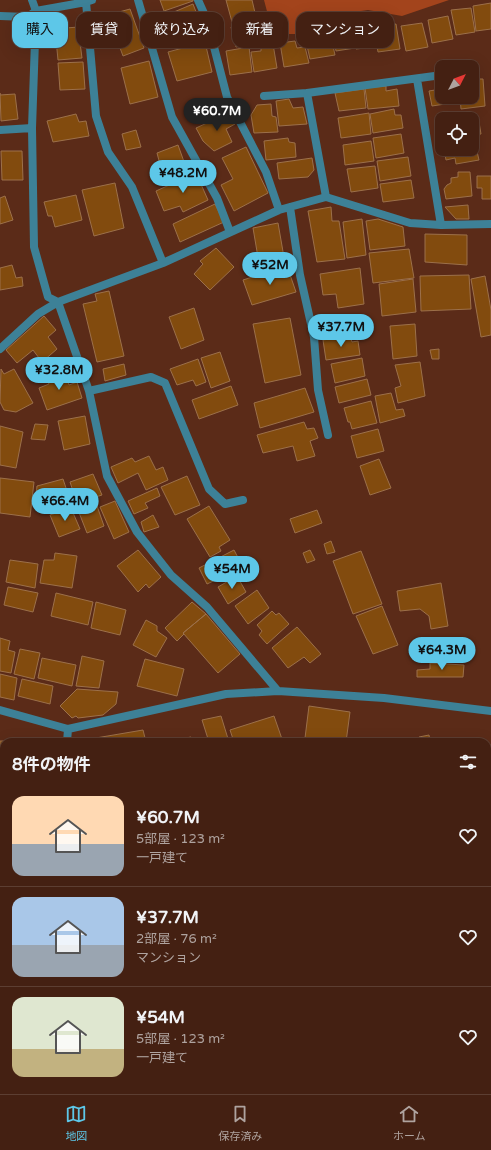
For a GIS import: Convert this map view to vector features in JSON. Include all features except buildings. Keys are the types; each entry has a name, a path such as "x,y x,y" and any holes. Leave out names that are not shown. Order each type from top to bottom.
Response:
{"street":[{"path":"32,0 36,11 32,128 34,247 48,297 58,302 89,391 107,476 137,532 171,575 208,607 278,691"},
{"path":"138,0 172,117 216,198 230,232"},
{"path":"198,0 207,20 227,97 266,172 279,210"},
{"path":"0,16 27,17 36,11 89,1 96,116 108,152 132,187 163,263"},
{"path":"264,96 307,93 435,76"},
{"path":"417,78 441,225"},
{"path":"307,93 326,197"},
{"path":"0,130 32,128"},
{"path":"0,349 38,314 58,302 163,263 279,210 326,197 410,223 441,225 491,224"},
{"path":"290,207 300,275 314,337 318,390 328,434"},
{"path":"89,391 151,377 165,383 209,489 225,504 243,500"},
{"path":"0,710 68,729 226,694 278,691 384,698 491,711"},
{"path":"67,738 68,729"}],"shaded area":[{"path":"264,0 449,0 402,16 394,15 394,12 368,10 354,12 296,12 296,34 288,34 288,12 267,12"}]}
